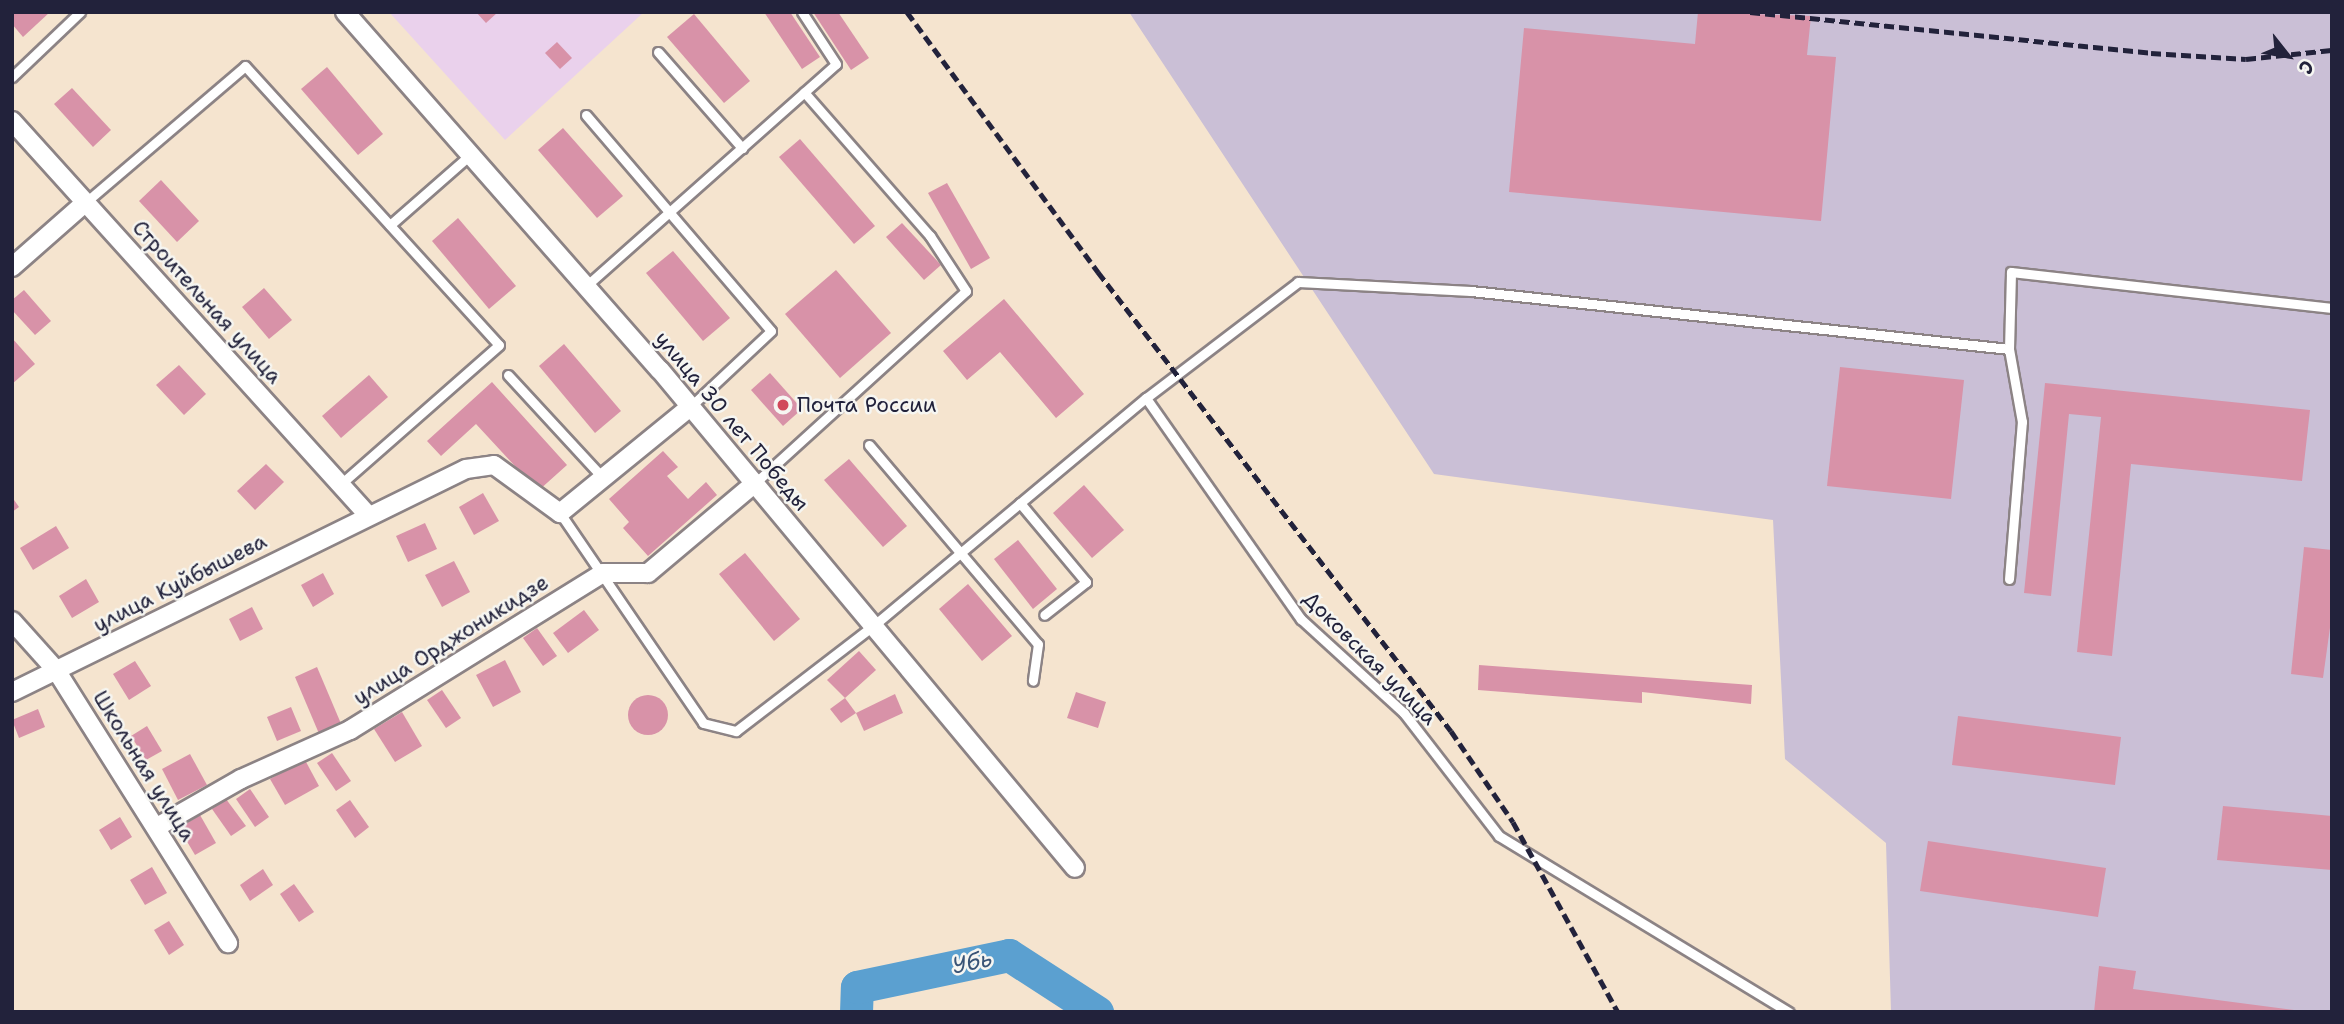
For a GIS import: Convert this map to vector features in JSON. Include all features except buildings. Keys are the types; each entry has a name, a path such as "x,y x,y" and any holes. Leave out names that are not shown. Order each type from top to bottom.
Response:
{"street":[{"name":"улица 30 лет Победы","path":"345,12 691,406 1075,868"},
{"name":"Строительная улица","path":"12,121 368,514"},
{"path":"12,267 86,202"},
{"path":"560,513 691,406"},
{"name":"улица Куйбышева","path":"12,692 368,514 466,469 494,465 560,513"},
{"path":"603,573 648,573 755,483"},
{"name":"улица Орджоникидзе","path":"157,827 241,779 350,730 603,573"},
{"name":"Школьная улица","path":"12,621 56,670 228,943"}],"lane":[{"path":"12,77 80,12"},
{"path":"586,286 836,64 802,12"},
{"path":"658,52 742,148"},
{"path":"86,202 245,66 499,345 341,484"},
{"path":"755,483 966,291 930,236 804,92"},
{"path":"586,115 771,331 691,406"},
{"path":"390,225 470,155"},
{"path":"2009,579 2022,422 2009,349 2011,272 2332,308"},
{"path":"560,513 703,723 736,731 873,626 1146,398 1298,282 1471,290 2009,349"},
{"path":"509,374 603,478"},
{"name":"Доковская улица","path":"1146,398 1301,619 1404,713 1499,836 1789,1012"},
{"path":"869,445 1038,644 1033,681"},
{"path":"1020,503 1086,582 1044,615"}],"shaded area":[{"path":"389,12 644,12 505,140"},
{"path":"1129,12 2332,12 2332,1012 1891,1012 1886,843 1785,759 1773,520 1434,474"}],"waterway":[{"name":"Убь","path":"856,1012 857,987 1009,955 1097,1012"}],"railway":[{"path":"907,12 1098,272 1451,731 1513,822 1618,1012"},
{"path":"1750,12 2151,53 2246,59 2332,50"}],"place":[{"name":"Почта России","path":"783,405"}]}
